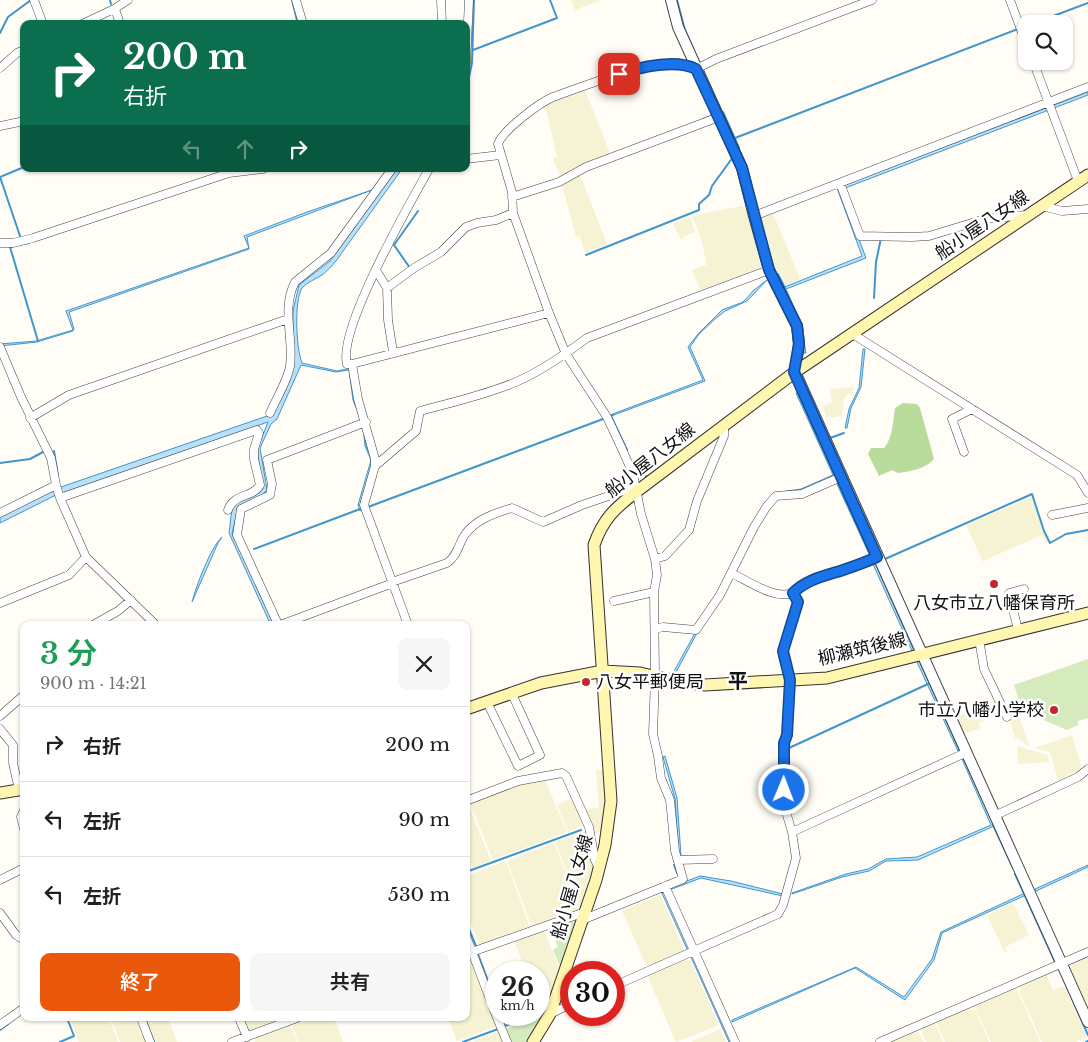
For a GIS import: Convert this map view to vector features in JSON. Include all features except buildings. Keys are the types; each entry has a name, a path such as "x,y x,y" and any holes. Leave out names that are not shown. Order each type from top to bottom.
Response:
{"main road":[{"name":"船小屋八女線","path":"550,1014 599,868 605,845 611,801 594,545 606,519 636,489 724,426 794,372 1083,178"},
{"name":"柳瀬筑後線","path":"470,708 541,683 603,671 640,673 705,685 827,678 920,653 1088,613"},
{"path":"0,794 20,791"},
{"name":"船小屋八女線","path":"533,1042 543,1026"}],"street":[{"path":"34,0 42,20"},
{"path":"90,20 128,0"},
{"path":"296,0 302,20"},
{"path":"441,0 442,20"},
{"path":"468,20 469,0"},
{"path":"671,0 678,27 744,173 769,270 797,326 799,344 794,372 1088,1022"},
{"path":"696,69 716,59 872,0"},
{"path":"1010,0 1018,22"},
{"path":"115,8 119,20"},
{"path":"0,68 20,52"},
{"path":"470,953 584,916 683,879 675,851 670,800 661,778 660,751 653,734 655,559 633,474 607,417 566,354 548,313 513,213 512,197 498,144 501,138 543,101 636,69 687,64 696,69"},
{"path":"1036,70 1050,106 1083,178"},
{"path":"754,216 841,186 1050,106 1088,87"},
{"path":"512,197 558,182 586,167 719,117"},
{"path":"0,126 20,122"},
{"path":"470,159 500,155"},
{"path":"0,242 13,243 33,238 229,172"},
{"path":"270,413 290,368 288,319 290,296 295,282 331,253 390,172"},
{"path":"427,172 396,227 359,306 347,341 345,359 347,364 548,313"},
{"path":"841,186 860,236 929,236 985,219 1028,215"},
{"path":"1042,206 1062,211 1088,209"},
{"path":"387,288 414,268 441,252 466,227 496,220 513,213"},
{"path":"376,270 387,288 388,320 394,352"},
{"path":"376,466 416,431 420,411 499,389 532,374 566,354 586,338 769,270"},
{"path":"30,418 69,395 288,319"},
{"path":"851,333 1077,475 1088,493"},
{"path":"0,348 30,418 51,458 60,498 86,557 152,621"},
{"path":"352,364 358,399 366,422 376,466 364,505 406,621"},
{"path":"964,452 952,419 972,409"},
{"path":"277,621 237,535 241,509 270,495 272,484 267,460 366,422"},
{"path":"655,559 665,556 689,530 697,501 724,436 724,426"},
{"path":"60,498 257,430 259,433 254,449 254,459 260,485 254,491 234,500 228,510"},
{"path":"655,629 696,630 720,595 754,527 767,506 776,496 802,494 841,477"},
{"path":"0,513 56,485"},
{"path":"291,621 447,563 452,559 470,529 479,522 502,511 512,508 543,522 582,505 636,489"},
{"path":"1052,515 1088,508"},
{"path":"0,603 68,575 86,557"},
{"path":"731,573 764,590 778,594 793,593 810,580 877,557"},
{"path":"1018,630 1009,593 1024,589"},
{"path":"614,600 654,592"},
{"path":"625,981 778,914 784,905 796,858 792,832 784,805 784,743 787,735 790,680 783,651 798,602 793,593"},
{"path":"100,621 118,611 131,600"},
{"path":"979,639 984,669 1007,717"},
{"path":"487,702 518,766 540,755 512,694"},
{"path":"0,716 20,698"},
{"path":"0,729 13,745 13,763 20,782"},
{"path":"792,832 965,752"},
{"path":"994,816 1078,777 1088,769"},
{"path":"470,799 518,781 562,773 566,776 589,827 599,868"},
{"path":"678,860 713,858"},
{"path":"0,880 20,870"},
{"path":"665,886 735,1042"},
{"path":"0,913 16,936 20,938"},
{"path":"880,1042 1088,952"},
{"path":"470,955 485,990"},
{"path":"550,1014 560,1009"},
{"path":"0,1025 20,1011"},
{"path":"142,1021 150,1042"},
{"path":"241,1021 248,1038"},
{"path":"232,1042 248,1038 290,1021"},
{"path":"500,1026 506,1042"}],"shaded area":[{"path":"571,0 601,0 575,10"},
{"path":"585,90 610,153 583,164 561,178 553,159 557,157 545,104"},
{"path":"579,175 607,244 585,253 580,236 576,237 562,185"},
{"path":"741,206 747,209 761,268 704,290 700,289 692,270 706,265 700,236 692,216"},
{"path":"773,213 800,279 786,285 780,272 774,272 759,218"},
{"path":"690,217 695,232 683,237 681,240 673,224"},
{"path":"854,387 851,395 850,393 844,399 842,415 826,417 823,406 832,402 830,389"},
{"path":"1032,497 1043,532 1049,542 1046,543 1042,535 983,562 967,524"},
{"path":"994,700 998,709 995,715 979,723 980,728 963,735 955,717"},
{"path":"1016,707 1029,745 1027,746 1015,738 1007,710"},
{"path":"1072,735 1082,770 1059,783 1050,752 1035,748"},
{"path":"1017,746 1047,755 1049,762 1018,764"},
{"path":"596,770 605,770 606,804 603,831 594,834 585,810 599,807"},
{"path":"545,780 567,832 493,860 470,803 522,783"},
{"path":"574,797 584,822 582,826 568,832 557,805"},
{"path":"470,808 491,861 473,868 470,861"},
{"path":"587,830 595,868 582,905 580,905 555,842"},
{"path":"554,843 579,905 578,909 532,927 507,861"},
{"path":"506,861 529,925 528,927 480,946 470,921 470,874"},
{"path":"660,895 685,951 650,966 646,965 622,911"},
{"path":"1013,903 1029,935 1005,947 1007,952 1005,953 987,915"},
{"path":"543,928 560,970 560,975 550,1000 550,961 522,961 514,940"},
{"path":"472,955 485,989 485,1026 496,1026 457,1041 449,1021 470,1021 470,956"},
{"path":"1088,955 1088,1009 1068,965"},
{"path":"682,960 690,960 719,1025 676,1042 648,978 648,974"},
{"path":"1046,974 1053,990 1064,986 1087,1037 1076,1042 1042,1042 1019,991 1021,990 1019,985"},
{"path":"1016,987 1040,1042 991,1042 974,1005"},
{"path":"970,1007 971,1010 975,1009 989,1042 945,1042 936,1021"},
{"path":"71,1021 110,1021 118,1042 79,1042"},
{"path":"112,1021 139,1021 147,1042 120,1042"},
{"path":"146,1021 169,1021 177,1042 154,1042"},
{"path":"245,1021 281,1021 249,1033"},
{"path":"302,1021 335,1021 343,1042 298,1042 292,1025"},
{"path":"935,1022 943,1042 926,1042 921,1028"},
{"path":"290,1024 297,1042 255,1042 256,1037"},
{"path":"720,1029 726,1042 692,1041"},
{"path":"917,1030 924,1042 889,1042"},
{"path":"500,1031 504,1042 472,1042"}],"green space":[{"path":"903,403 917,404 920,408 934,459 918,469 898,473 892,470 879,476 868,454 871,448 884,448 887,444 892,429 895,408"},
{"path":"1088,659 1088,718 1078,721 1078,725 1067,730 1027,713 1020,703 1014,685"},
{"path":"578,916 564,961 560,961 560,967 553,950 558,947 550,928"},
{"path":"514,1026 538,1026 530,1042 511,1042 506,1029"}],"water":[{"path":"1088,92 1088,95 840,190 866,258 786,289 801,323 806,353 804,353 803,342 782,288 862,256 837,188"},
{"path":"394,172 400,172 334,263 322,275 302,288 299,294 297,336 302,363 337,371 351,368 354,398 361,420 353,400 349,370 336,372 301,365 277,419 271,424 260,448 267,490 262,495 238,507 232,534 272,621 269,621 229,533 232,508 239,500 263,489 257,450 268,422 56,495 0,523 0,517 58,488 270,415 293,362 293,311 299,285 330,261"},
{"path":"372,190 247,237 249,247 244,236"},
{"path":"249,248 69,312 74,329 73,331 37,342 0,346 0,344 36,341 73,330 66,311"},
{"path":"767,280 747,301 725,311 715,319 699,334 690,347 705,381 610,415 703,380 688,347 698,334 722,310 743,302"},
{"path":"863,349 865,349 861,387 851,408 847,428 845,428 849,409 859,388"},
{"path":"798,392 835,475 802,491 780,492 801,489 833,475 796,393"},
{"path":"363,428 366,446 373,460 360,505 362,510 360,511 358,505 371,460 365,446"},
{"path":"836,482 838,482 871,556 870,556"},
{"path":"222,537 192,602 208,558 217,542"},
{"path":"874,561 914,651 912,651 872,562"},
{"path":"695,633 697,633 674,676 672,675"},
{"path":"919,661 959,750 958,751 917,662"},
{"path":"665,756 677,798 681,856 679,856 675,799 663,757"},
{"path":"963,758 994,826 918,860 886,861 869,871 842,877 792,894 846,874 868,869 886,859 917,857 991,825"},
{"path":"1088,865 1088,867 1036,891 1035,889"},
{"path":"700,876 731,881 783,894 783,896 701,878 672,889 671,887"},
{"path":"664,890 689,948 687,949 661,891"},
{"path":"1025,893 1026,895 942,933 934,960 905,1000 855,968 732,1022 732,1020 856,967 904,997 932,959 941,932"},
{"path":"693,956 732,1042 729,1042 691,957"}],"waterway":[{"path":"0,33 8,17 31,0"},
{"path":"110,0 111,4"},
{"path":"292,0 297,20"},
{"path":"470,72 474,0"},
{"path":"473,50 557,18 550,0"},
{"path":"677,0 685,30 695,53"},
{"path":"1056,15 1088,3"},
{"path":"735,138 1018,29"},
{"path":"721,113 723,112 738,149"},
{"path":"703,119 714,115"},
{"path":"586,255 699,210 699,204 709,195 712,186 733,157"},
{"path":"20,169 0,177 21,239"},
{"path":"410,268 394,245 418,211"},
{"path":"874,298 876,262 881,238"},
{"path":"29,243 10,247 38,341"},
{"path":"777,275 785,288"},
{"path":"613,415 611,416 627,450"},
{"path":"368,507 603,419"},
{"path":"830,438 844,433"},
{"path":"0,463 30,459 45,451"},
{"path":"54,451 58,476"},
{"path":"633,466 644,465 646,478"},
{"path":"885,559 1032,494 1050,543 1066,534 1088,530"},
{"path":"254,549 360,509"},
{"path":"822,581 845,574 862,566"},
{"path":"780,649 779,656 785,676"},
{"path":"789,748 928,684"},
{"path":"993,825 1013,868"},
{"path":"470,871 581,830"},
{"path":"674,865 678,875"},
{"path":"1015,874 1055,962"},
{"path":"470,932 476,946"},
{"path":"478,954 485,973"},
{"path":"1064,980 1088,1035"},
{"path":"60,1042 74,1036 68,1021"},
{"path":"146,1021 154,1042"},
{"path":"0,1030 8,1024"},
{"path":"463,1042 498,1029"}],"place":[{"name":"八女市立八幡保育所","path":"994,584"},
{"name":"八女平郵便局","path":"586,682"},
{"name":"市立八幡小学校","path":"1054,710"}],"district":[{"name":"平","path":"738,681"}],"route":[{"path":"619,74 660,65 687,64 696,69 746,178 769,270 797,326 799,344 794,372 877,557 830,575 810,580 793,593 798,602 783,651 790,680 787,735 784,743 784,790"}]}
